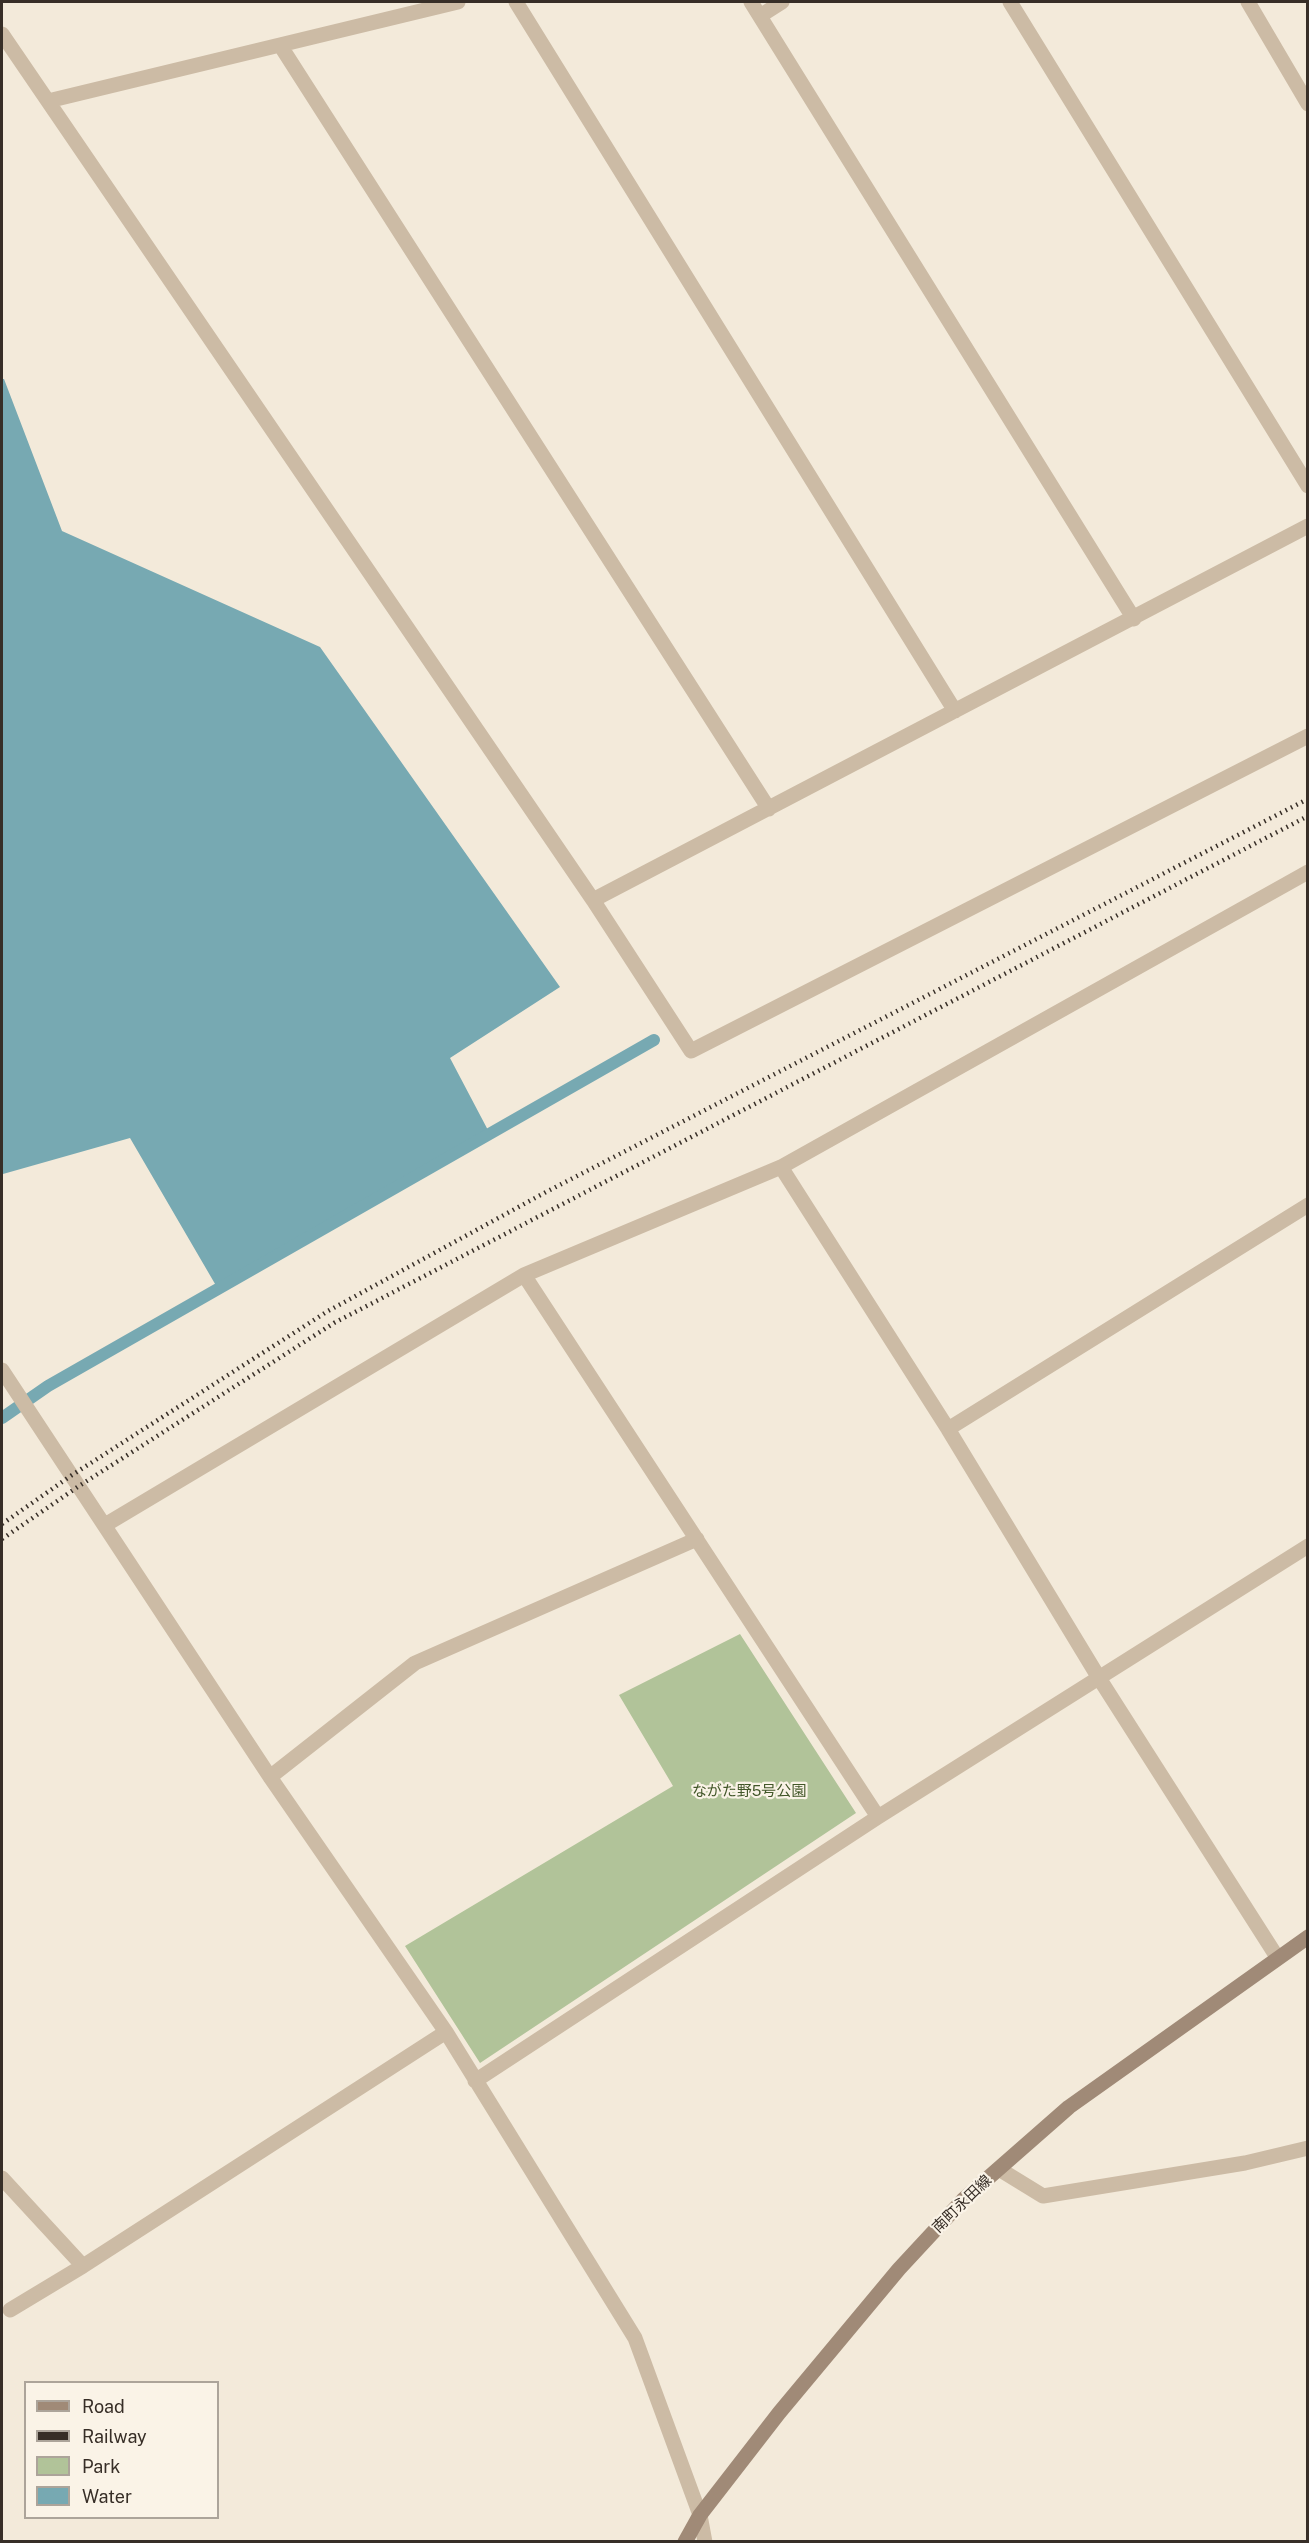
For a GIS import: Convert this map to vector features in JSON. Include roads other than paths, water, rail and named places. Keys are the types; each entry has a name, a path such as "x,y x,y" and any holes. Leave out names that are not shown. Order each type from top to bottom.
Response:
{"street":[{"path":"48,101 458,2"},
{"path":"516,2 955,711"},
{"path":"751,2 1134,619"},
{"path":"760,16 782,2"},
{"path":"1010,2 1308,486"},
{"path":"1248,2 1308,105"},
{"path":"2,34 593,900 691,1051 1308,736"},
{"path":"280,45 769,809"},
{"path":"593,900 1308,526"},
{"path":"105,1525 525,1275 781,1167 1308,872"},
{"path":"781,1167 948,1429 1099,1678 1277,1957"},
{"path":"948,1429 1308,1205"},
{"path":"525,1275 879,1817"},
{"path":"2,1370 270,1777 446,2032 635,2338 700,2515 705,2541"},
{"path":"270,1777 415,1663 697,1539"},
{"path":"475,2081 879,1817 1308,1546"},
{"name":"南町永田線","path":"685,2541 700,2515 779,2413 899,2268 963,2200 1069,2107 1308,1937"},
{"path":"10,2310 83,2266 446,2032"},
{"path":"999,2169 1043,2196 1245,2163 1308,2148"},
{"path":"2,2178 83,2266"}],"water":[{"path":"2,379 4,379 62,531 320,647 560,987 450,1058 490,1134 218,1289 130,1138 3,1174 2,1172"}],"waterway":[{"path":"2,1418 48,1386 654,1040"}],"railway":[{"path":"2,1524 72,1475 328,1311 546,1192 1308,799"},
{"path":"2,1539 79,1486 334,1323 1308,816"}],"park label":[{"name":"ながた野5号公園","path":"749,1791"}]}
